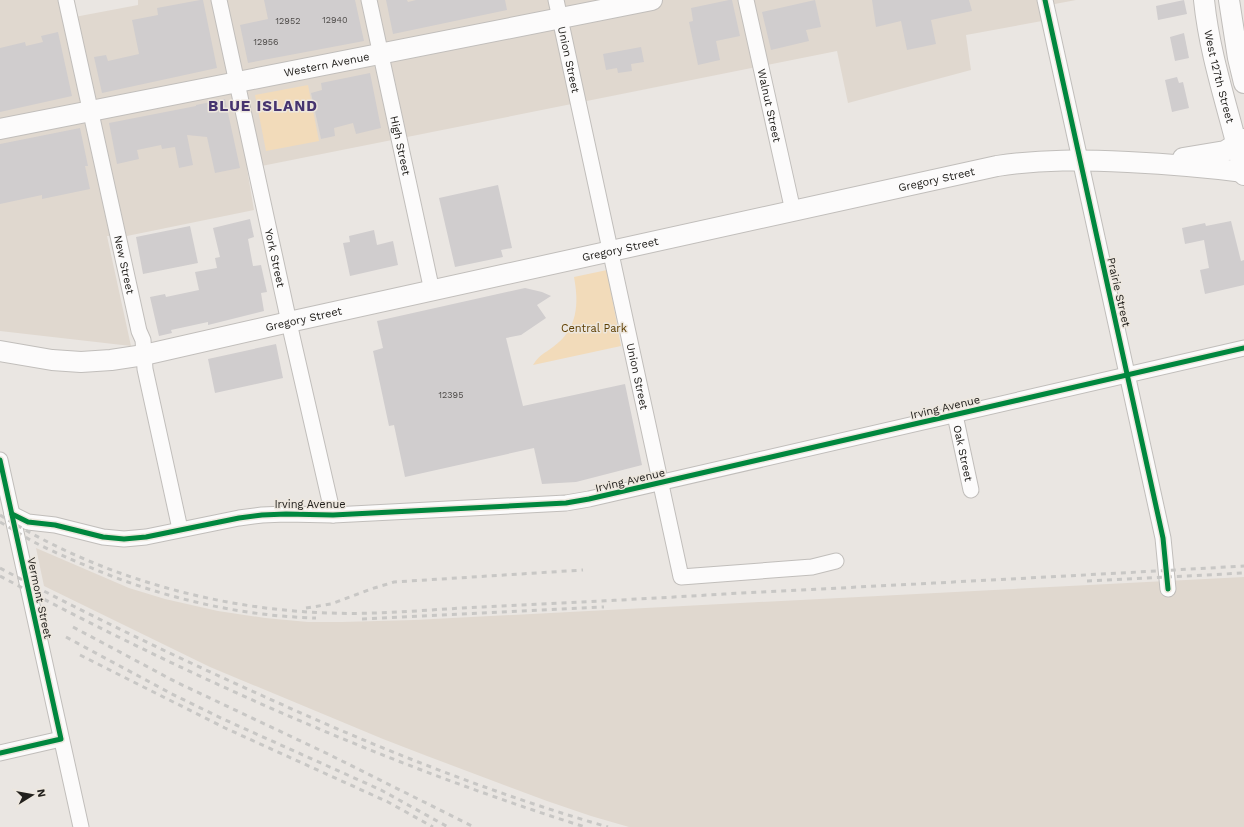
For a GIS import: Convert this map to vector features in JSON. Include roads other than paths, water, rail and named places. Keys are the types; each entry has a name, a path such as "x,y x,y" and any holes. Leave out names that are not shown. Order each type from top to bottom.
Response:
{"main road":[{"name":"Western Avenue","path":"0,129 381,54 558,9 652,0"},
{"name":"West 127th Street","path":"1204,0 1216,62 1240,142 1244,173"},
{"name":"West 127th Street","path":"1229,0 1236,50 1244,83"},
{"path":"1156,164 1225,151 1240,142"},
{"name":"Gregory Street","path":"0,351 52,360 81,362 144,356 289,322 997,166 1045,160 1080,160 1182,165 1244,173"}],"street":[{"name":"New Street","path":"66,0 139,331 143,340 145,369 180,529"},
{"name":"York Street","path":"219,0 332,515"},
{"name":"High Street","path":"369,0 432,291"},
{"name":"Walnut Street","path":"746,0 793,211"},
{"name":"Prairie Street","path":"1045,0 1163,538 1168,589"},
{"name":"Union Street","path":"558,9 681,577 812,567 836,561"},
{"name":"Irving Avenue","path":"12,514 28,522 66,527 103,537 124,539 146,537 180,529 262,515 332,515 566,503 589,500 661,482 1244,348"},
{"name":"Oak Street","path":"954,415 971,490"},
{"name":"Vermont Street","path":"0,460 81,827"},
{"path":"0,753 61,739"}],"railway":[{"path":"0,515 37,537 77,556 117,572 159,586 202,597 245,605 331,613 388,613 1244,566"},
{"path":"0,522 45,548 114,577 171,596 228,609 316,618"},
{"path":"0,568 163,650 305,715 433,768 564,814 608,827"},
{"path":"306,608 331,604 394,582 583,570"},
{"path":"1087,581 1244,573"},
{"path":"0,576 70,613 142,648 286,715 434,775 585,827"},
{"path":"362,619 604,607"},
{"path":"73,627 176,682 328,754 474,827"},
{"path":"66,637 170,693 223,719 381,790 448,827"},
{"path":"80,655 225,728 388,802 433,827"}],"district":[{"name":"BLUE ISLAND","path":"263,106"}],"park label":[{"name":"Central Park","path":"594,328"}]}
